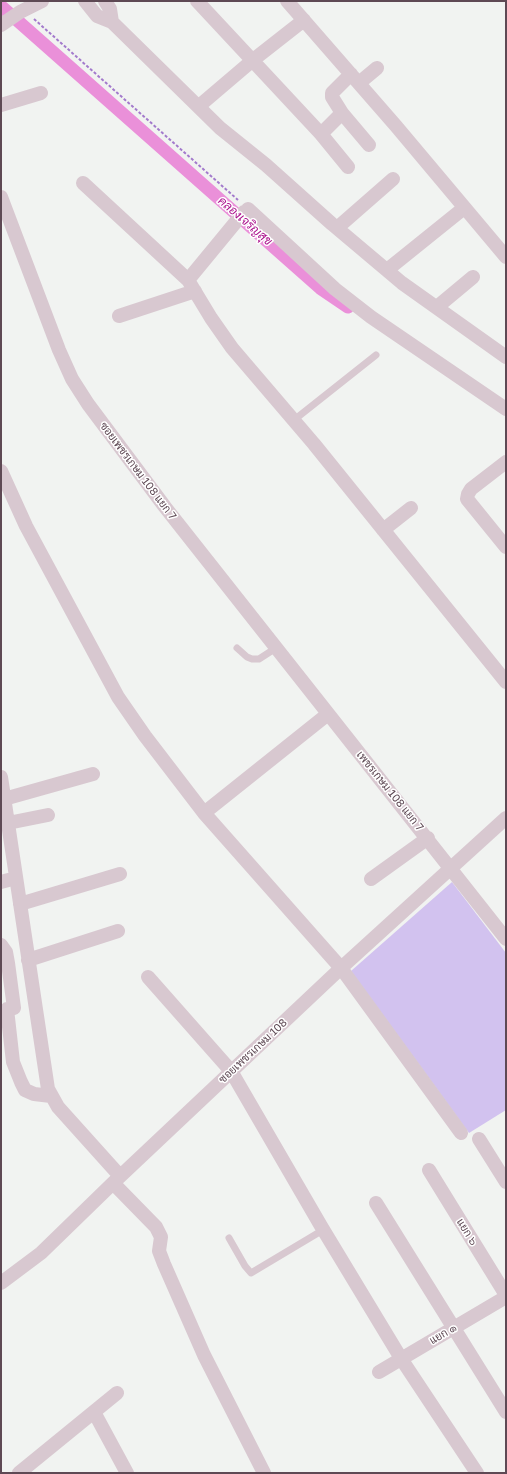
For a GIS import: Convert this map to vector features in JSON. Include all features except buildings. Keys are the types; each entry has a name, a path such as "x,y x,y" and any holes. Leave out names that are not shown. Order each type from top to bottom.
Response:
{"street":[{"path":"4,23 22,11 42,1"},
{"path":"85,1 97,16 112,22 220,128 266,165 337,228 387,270 506,357"},
{"path":"105,1 110,9 112,22"},
{"path":"197,1 321,134 348,167"},
{"path":"287,1 506,257"},
{"path":"198,106 304,20"},
{"path":"370,145 342,113 332,97 332,93 376,68"},
{"path":"1,105 41,92"},
{"path":"321,134 342,113"},
{"path":"337,228 393,179"},
{"path":"83,183 192,285 211,318 232,348 294,420 506,682"},
{"name":"ซอยเพชรเกษม 108 แยก 7","path":"1,197 59,350 72,379 92,410 165,507 328,714"},
{"path":"387,270 464,208"},
{"path":"119,316 192,285 234,224 246,210 370,317 506,410"},
{"path":"436,307 473,277"},
{"path":"506,462 471,489 467,499 506,547"},
{"path":"1,472 26,526 118,697 145,736 204,813 341,968 461,1133"},
{"path":"383,530 411,508"},
{"path":"204,813 328,714"},
{"name":"เพชรเกษม 108 แยก 7","path":"328,714 428,838 506,939"},
{"path":"4,799 93,774"},
{"path":"1,777 45,1078 51,1096 116,1180 156,1227 161,1237 159,1251 173,1285 204,1355 264,1473"},
{"path":"8,823 48,815"},
{"name":"ซอยเพชรเกษม 108","path":"1,1283 41,1253 116,1180 341,968 506,818"},
{"path":"371,879 428,838"},
{"path":"20,904 120,874"},
{"path":"1,882 16,878"},
{"path":"28,960 118,931"},
{"path":"1,945 6,952 8,963 5,1031 14,1062 25,1090 34,1094 51,1096"},
{"path":"148,977 231,1071 323,1230 402,1360 477,1473"},
{"path":"7,1009 35,1006"},
{"path":"479,1139 506,1182"},
{"name":"แยก ๖","path":"429,1170 506,1296"},
{"path":"376,1203 506,1412"},
{"name":"แยก ๑","path":"379,1372 402,1360 506,1296"},
{"path":"19,1473 117,1393"},
{"path":"94,1412 127,1473"}],"lane":[{"path":"294,420 376,355"},
{"path":"237,648 247,657 252,659 259,659 276,648"},
{"path":"229,1238 245,1266 251,1273 323,1230"}],"path":[{"path":"22,11 246,210"}],"shaded area":[{"path":"452,882 506,953 506,1110 469,1133 351,971"}],"waterway":[{"name":"คลองเจริญสุข","path":"1,6 320,288 348,307"}]}
